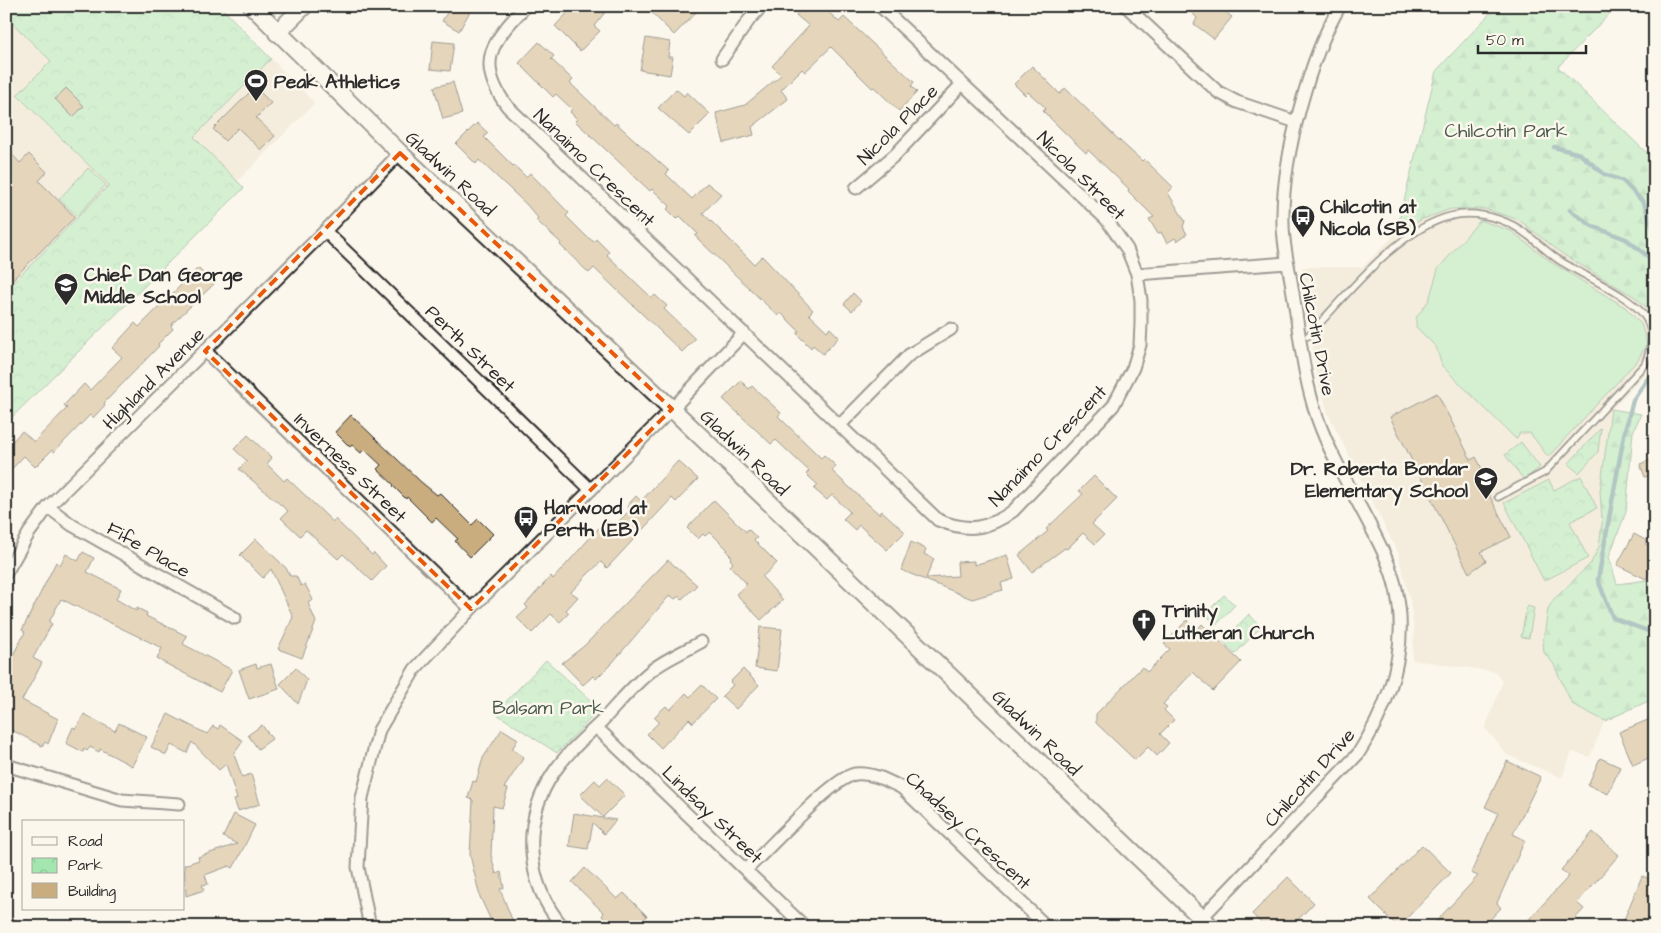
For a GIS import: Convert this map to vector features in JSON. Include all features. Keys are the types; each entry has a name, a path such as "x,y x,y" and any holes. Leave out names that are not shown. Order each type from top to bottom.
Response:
{"main road":[{"name":"Gladwin Road","path":"252,6 277,33 400,153 672,409 1202,924"},
{"path":"277,33 304,6"}],"street":[{"name":"Nanaimo Crescent","path":"526,6 503,30 494,43 490,60 491,80 507,106 938,520 956,528 996,523 1013,511 1113,406 1133,368 1140,345 1141,300 1137,274"},
{"path":"722,59 749,20 762,6"},
{"name":"Nicola Street","path":"880,6 1106,219 1127,249 1137,274"},
{"path":"1126,6 1218,92 1237,102 1296,122"},
{"name":"Chilcotin Drive","path":"1202,924 1358,754 1374,728 1386,703 1396,675 1400,649 1398,605 1394,582 1386,557 1324,435 1311,396 1287,263 1283,215 1296,122 1329,24 1340,6"},
{"name":"Nicola Place","path":"856,188 896,154 962,84"},
{"name":"Highland Avenue","path":"6,573 28,533 48,507 326,231 400,153"},
{"name":"Perth Street","path":"326,231 592,490"},
{"path":"1137,274 1287,263"},
{"path":"840,426 909,355 951,329"},
{"path":"370,927 358,867 362,798 379,730 415,669 471,608 592,490 744,333"},
{"name":"Inverness Street","path":"206,351 471,608"},
{"name":"Fife Place","path":"48,507 72,525 235,618"},
{"path":"563,927 545,902 534,872 530,835 541,795 569,753 652,670 701,642"},
{"name":"Lindsay Street","path":"596,727 805,927"},
{"path":"6,765 122,800 179,804"},
{"name":"Chadsey Crescent","path":"746,870 834,785 855,774 881,777 902,788 1047,927"}],"lane":[{"path":"1308,336 1400,241 1427,224 1453,215 1482,214 1514,226 1558,259 1629,302 1646,319 1653,342 1645,364 1545,472 1498,497"}],"highlighted area":[{"path":"400,153 672,409 471,609 205,351"}],"shaded area":[{"name":"Chief Dan George Middle School","path":"6,6 220,6 315,103 238,181 244,188 6,423"},
{"name":"Dr. Roberta Bondar Elementary School","path":"1451,209 1485,209 1519,220 1564,255 1635,297 1655,315 1655,361 1652,367 1611,410 1600,491 1601,539 1596,555 1591,563 1559,592 1548,609 1543,642 1544,653 1553,663 1572,704 1605,721 1590,757 1572,752 1562,778 1507,755 1485,728 1502,683 1496,672 1412,660 1414,632 1410,601 1398,553 1328,414 1316,372 1302,267 1363,267 1396,233 1423,219"}],"green space":[{"name":"Chief Dan George Middle School","path":"6,6 220,6 271,59 194,137 244,188 6,423 6,290 109,185 17,95 51,61 6,17"},
{"name":"Chilcotin Park","path":"1497,6 1617,6 1558,67 1655,161 1655,315 1635,297 1564,255 1519,220 1485,209 1451,209 1423,219 1396,233 1436,71"},
{"path":"88,168 106,185 77,216 59,199"},
{"path":"1480,220 1511,231 1554,264 1625,307 1641,324 1647,343 1638,360 1548,457 1530,433 1520,433 1516,439 1442,366 1436,347 1416,327 1416,318 1429,300 1438,269"},
{"path":"1611,409 1641,414 1633,432 1626,512 1609,557 1617,584 1655,579 1655,698 1605,721 1572,704 1553,663 1544,653 1543,642 1548,609 1553,600 1591,563 1599,547 1602,523 1600,491"},
{"path":"1601,428 1598,452 1579,473 1568,464"},
{"path":"1521,442 1540,467 1524,480 1505,455"},
{"path":"1581,476 1597,508 1570,522 1588,558 1544,581 1504,503 1549,480 1554,490"},
{"path":"1224,595 1235,605 1216,625 1205,614"},
{"path":"1527,606 1534,608 1529,638 1521,637"},
{"path":"1249,614 1261,627 1235,654 1223,641"},
{"name":"Balsam Park","path":"546,660 600,709 557,753 495,713"}],"building":[{"path":"451,6 473,6 459,31 442,21"},
{"path":"574,6 610,6 594,26 600,31 580,51 555,26"},
{"path":"645,6 702,6 674,35"},
{"path":"804,6 822,6 839,22 844,17 914,82 911,86 917,92 899,111 874,87 872,88 831,47 805,72 802,69 781,90 788,99 752,127 754,135 724,143 716,113 745,105 781,75 772,66 809,26 796,15"},
{"path":"1186,6 1217,6 1232,17 1214,39 1194,24 1197,18"},
{"path":"646,38 670,42 668,57 673,57 670,75 640,70"},
{"path":"433,41 454,43 450,71 430,69"},
{"path":"539,42 554,56 551,59 573,80 570,83 614,125 616,123 669,171 666,174 692,199 707,183 721,194 703,213 754,264 762,256 813,310 809,314 827,331 830,328 839,337 823,354 813,345 811,348 797,334 799,331 781,313 778,316 695,236 698,234 680,216 677,219 667,209 670,206 652,189 650,191 575,121 577,119 570,112 572,109 556,94 553,97 519,63"},
{"path":"1032,66 1060,94 1065,88 1120,141 1142,161 1144,159 1173,187 1168,193 1185,221 1183,227 1187,234 1177,241 1175,238 1167,243 1161,232 1158,234 1149,219 1154,217 1128,191 1129,189 1088,150 1086,153 1061,129 1043,111 1046,108 1028,92 1025,95 1014,84"},
{"path":"453,82 462,114 443,119 434,87"},
{"path":"255,87 271,103 256,118 275,136 261,150 238,128 225,141 213,129"},
{"path":"66,88 84,106 73,117 55,99"},
{"path":"676,89 684,96 687,92 710,114 689,135 658,108"},
{"path":"477,123 488,133 484,137 513,166 526,177 530,173 569,213 566,216 586,236 594,242 596,239 609,252 607,255 652,298 655,295 667,306 664,309 695,339 682,352 594,268 589,273 536,220 538,218 526,204 479,160 476,164 456,144"},
{"path":"6,148 20,163 29,154 47,172 39,181 75,217 6,286"},
{"path":"198,268 214,284 173,323 171,326 173,329 158,344 159,346 104,403 105,405 93,418 90,415 54,452 52,450 35,467 24,456 6,475 6,448 22,431 34,442 67,408 64,405 84,384 90,390 122,357 112,348 135,323 139,327"},
{"path":"853,293 861,301 852,311 844,304"},
{"path":"741,381 749,389 752,386 781,413 778,416 821,458 824,455 836,466 832,471 848,486 879,514 882,511 905,532 887,550 859,525 855,530 843,519 850,512 832,495 827,500 814,489 818,485 806,474 809,471 776,440 771,444 723,399"},
{"path":"1437,393 1471,460 1476,457 1490,485 1485,487 1511,537 1481,552 1486,561 1469,573 1390,417"},
{"path":"351,415 421,482 437,495 440,493 472,525 478,519 493,534 470,557 455,541 458,539 436,518 432,522 393,486 377,469 381,465 364,449 361,453 352,445 350,447 335,432"},
{"path":"248,435 272,458 267,464 284,481 287,478 333,522 335,519 386,566 372,581 343,554 338,559 306,530 300,536 281,518 288,511 239,469 247,461 234,449"},
{"path":"1655,458 1655,474 1645,477 1640,464"},
{"path":"678,461 698,479 676,502 672,498 607,568 601,562 588,574 571,592 578,597 566,610 569,613 560,622 551,614 532,633 517,618 528,608 525,605 551,576 553,579 606,520 614,526 630,510 627,506 636,496 641,501"},
{"path":"1094,476 1117,499 1092,524 1104,535 1095,544 1083,533 1067,549 1065,548 1032,572 1019,555 1048,531 1046,529 1083,494 1079,491"},
{"path":"714,500 746,532 748,529 757,538 754,540 777,563 762,577 783,600 761,620 736,594 747,584 730,566 733,563 730,559 732,557 726,551 728,550 710,532 705,536 703,534 698,539 687,528"},
{"path":"1634,534 1647,541 1645,544 1655,548 1655,563 1646,579 1617,565"},
{"path":"256,539 286,568 290,576 296,576 301,586 305,584 313,600 308,603 316,622 302,658 278,649 293,617 271,569 263,578 240,555"},
{"path":"911,542 926,549 924,554 934,559 926,578 958,576 957,562 974,561 974,565 1007,555 1014,579 1001,583 1003,590 972,599 901,570"},
{"path":"83,552 94,558 87,572 121,589 116,599 136,611 137,608 147,613 146,616 187,636 183,644 232,670 220,692 157,659 162,648 61,599 49,622 52,624 33,658 42,663 22,700 58,719 48,744 45,742 42,746 6,727 6,657 11,659 25,632 22,630 56,562 60,565 66,554 78,561"},
{"path":"668,560 697,585 682,599 679,596 675,599 670,595 613,662 596,679 593,676 583,685 562,663 584,646"},
{"name":"Trinity Lutheran Church","path":"1187,620 1197,630 1202,624 1241,662 1213,691 1193,672 1163,704 1167,707 1164,710 1174,720 1160,734 1169,743 1157,756 1148,747 1135,760 1096,723 1096,714 1142,667 1147,672 1170,649 1164,644"},
{"path":"760,627 782,629 777,671 755,668"},
{"path":"256,664 257,668 271,664 279,689 249,699 239,670"},
{"path":"296,668 307,680 298,704 280,684"},
{"path":"743,669 759,685 736,709 722,696 733,685 730,682"},
{"path":"702,685 716,699 693,723 689,719 661,748 647,734 659,722 654,717 666,706 670,710 686,693 690,697"},
{"path":"84,714 115,731 119,723 147,737 132,766 100,749 99,752 90,747 87,751 84,749 83,752 66,743 73,727 76,729"},
{"path":"168,714 207,734 213,726 218,729 220,725 243,741 234,754 242,777 251,774 260,804 238,811 234,800 237,799 226,764 219,770 192,742 187,753 171,745 166,755 151,747"},
{"path":"1655,717 1655,755 1633,765 1619,732"},
{"path":"262,725 272,739 258,749 248,735"},
{"path":"502,729 518,739 512,749 524,757 504,788 508,789 502,808 493,806 491,855 496,874 501,872 504,888 500,889 515,927 494,927 480,897 470,855 473,800 468,798 473,781 476,782 483,758"},
{"path":"1600,758 1620,767 1608,794 1588,785"},
{"path":"1507,761 1541,777 1513,834 1525,840 1497,903 1501,908 1483,927 1431,927 1478,876 1471,873 1498,813 1485,807"},
{"path":"607,778 625,795 603,817 580,795 595,780 600,785"},
{"path":"574,813 616,820 604,834 593,823 588,849 569,846"},
{"path":"234,814 255,825 233,868 229,866 205,875 208,884 202,885 204,890 186,896 185,865 199,860 198,857 237,844 223,837"},
{"path":"1593,832 1619,855 1577,903 1584,909 1567,927 1522,927 1569,876 1561,870"},
{"path":"1422,845 1451,873 1398,927 1370,899"},
{"path":"585,868 617,899 624,893 647,916 644,919 651,927 613,927 602,916 604,913 572,882"},
{"path":"1642,876 1655,881 1655,927 1621,927"},
{"path":"1288,877 1314,903 1291,927 1265,927 1252,914"}],"waterway":[{"path":"1554,147 1580,154 1604,174 1623,181 1644,203 1655,234"},
{"path":"1570,210 1592,226 1626,239 1655,262"},
{"path":"1655,368 1633,400 1624,435 1598,580 1613,618 1655,632"}],"place":[{"name":"Peak Athletics","path":"256,102"},
{"name":"Chilcotin at Nicola (SB)","path":"1303,238"},
{"name":"Chief Dan George Middle School","path":"66,306"},
{"name":"Dr. Roberta Bondar Elementary School","path":"1486,500"},
{"name":"Harwood at Perth (EB)","path":"526,539"},
{"name":"Trinity Lutheran Church","path":"1144,642"}]}
